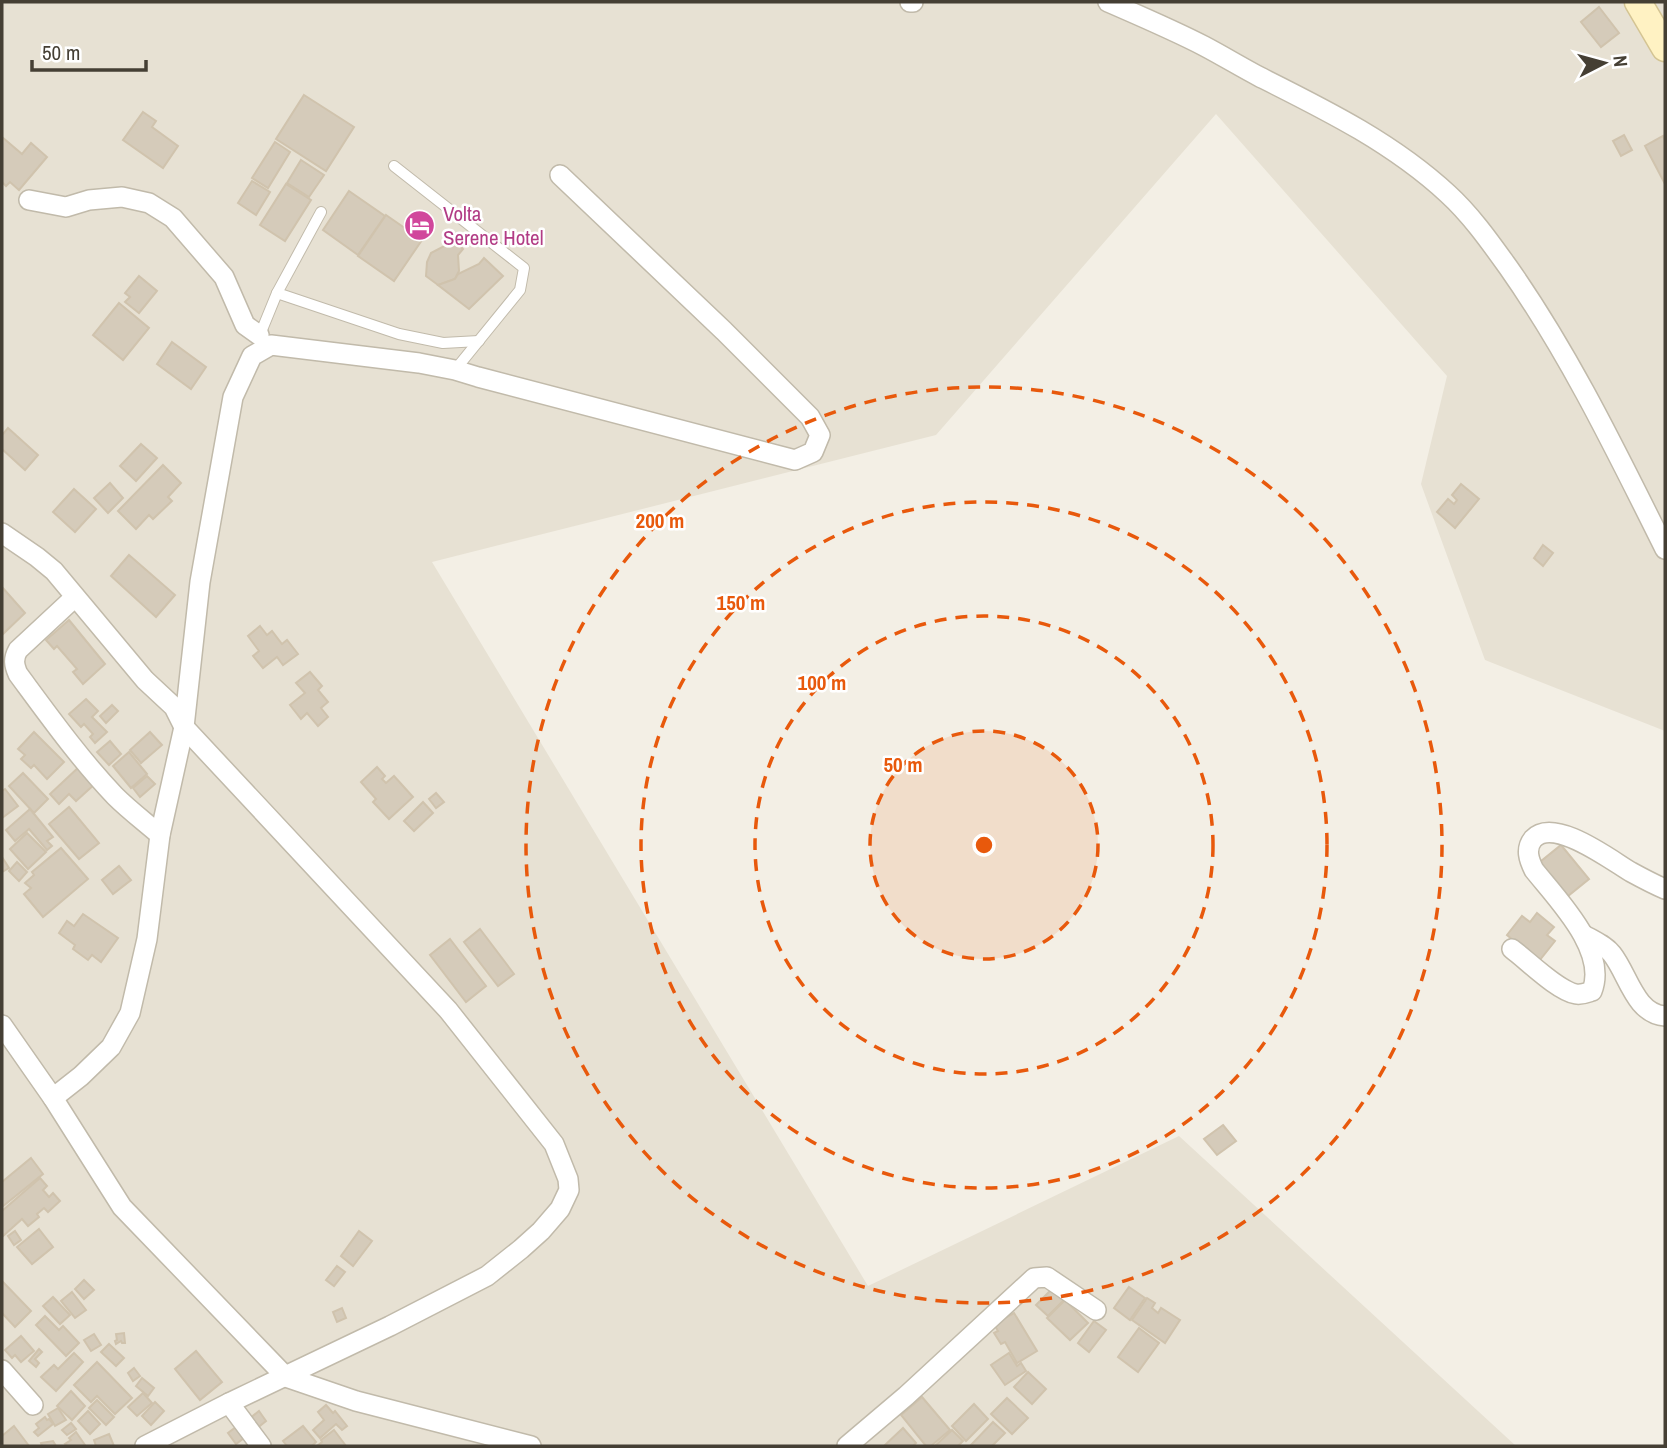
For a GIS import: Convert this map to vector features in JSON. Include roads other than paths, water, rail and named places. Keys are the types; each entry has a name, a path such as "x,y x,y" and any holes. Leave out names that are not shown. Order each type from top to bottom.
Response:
{"street":[{"path":"1108,2 1191,40 1343,119 1419,169 1450,195 1492,244 1535,305 1580,382 1665,549"},
{"path":"1638,2 1665,48"},
{"path":"29,201 66,207 89,200 122,197 149,203 173,218 224,278 244,325 260,343 312,348 455,370 795,460 813,452 820,435 810,417 560,175"},
{"path":"53,1098 111,1047 131,1013 147,939 160,835 184,727 200,582 233,397 260,343"},
{"path":"2,533 46,563 145,680 174,708 184,727 449,1010 554,1144 568,1179 569,1190 560,1209 531,1240 487,1276 145,1446"},
{"path":"75,597 18,650 14,666 61,733 103,782 128,809 160,835"},
{"path":"1512,949 1572,994 1588,993 1591,990 1595,978 1591,953 1584,934 1534,870 1529,859 1528,850 1532,840 1538,836 1557,833 1570,837 1665,889"},
{"path":"1584,934 1609,951 1637,998 1647,1009 1665,1016"},
{"path":"2,1025 53,1098 122,1207 286,1377 356,1401 531,1446"},
{"path":"847,1446 906,1396 1034,1278 1047,1277 1096,1310"},
{"path":"2,1370 33,1405"},
{"path":"229,1403 261,1446"}],"lane":[{"path":"394,166 524,268 520,290 455,370"},
{"path":"260,343 277,293 321,212"},
{"path":"277,293 399,334 443,343 479,341"}],"place":[{"name":"Volta Serene Hotel","path":"420,226"}]}
